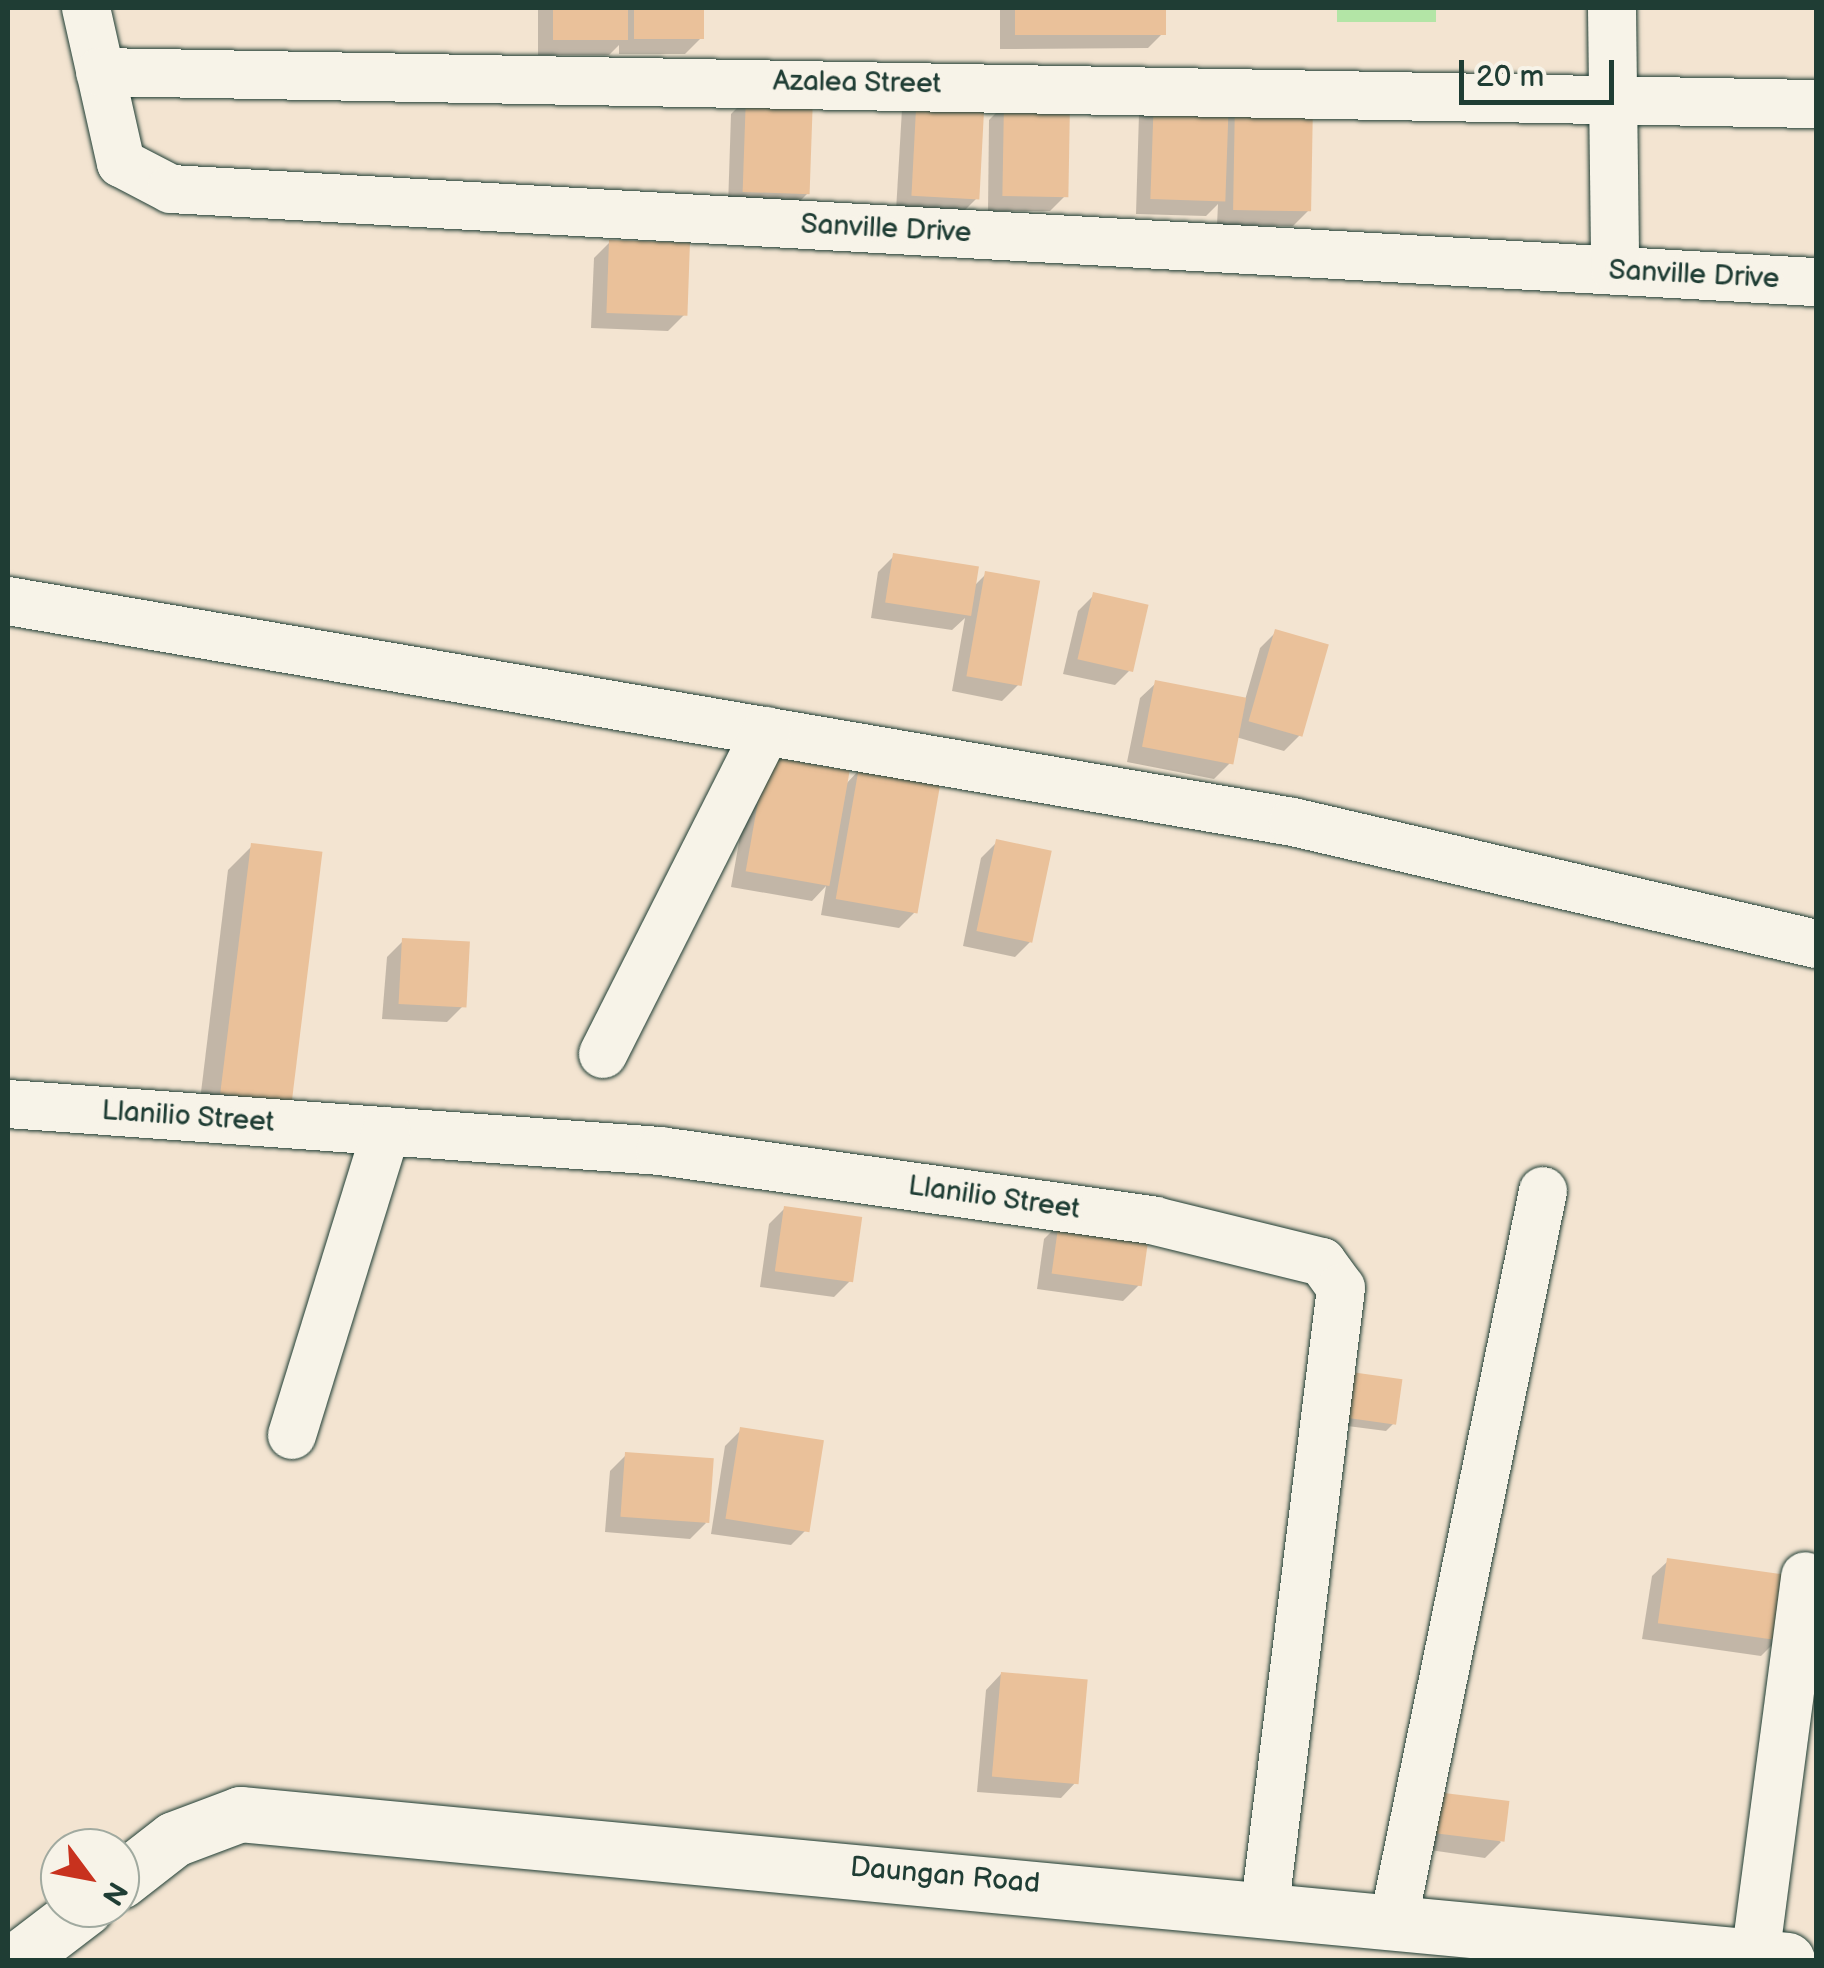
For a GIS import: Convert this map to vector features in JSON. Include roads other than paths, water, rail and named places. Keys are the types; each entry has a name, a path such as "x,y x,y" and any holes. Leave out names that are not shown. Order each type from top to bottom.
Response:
{"street":[{"name":"Sanville Drive","path":"86,8 122,163 171,189 1816,282"},
{"path":"1612,8 1615,270"},
{"name":"Azalea Street","path":"100,72 1614,94 1816,104"},
{"path":"8,601 1293,822 1816,944"},
{"path":"603,1054 766,731"},
{"name":"Llanilio Street","path":"8,1104 660,1151 1136,1218 1337,1272 1265,1905"},
{"path":"292,1435 386,1131"},
{"path":"1394,1918 1543,1191"},
{"path":"1771,1959 1804,1576"},
{"name":"Daungan Road","path":"140,1865 174,1839 240,1814 1265,1905 1771,1959"},
{"path":"17,1960 59,1928"}]}
